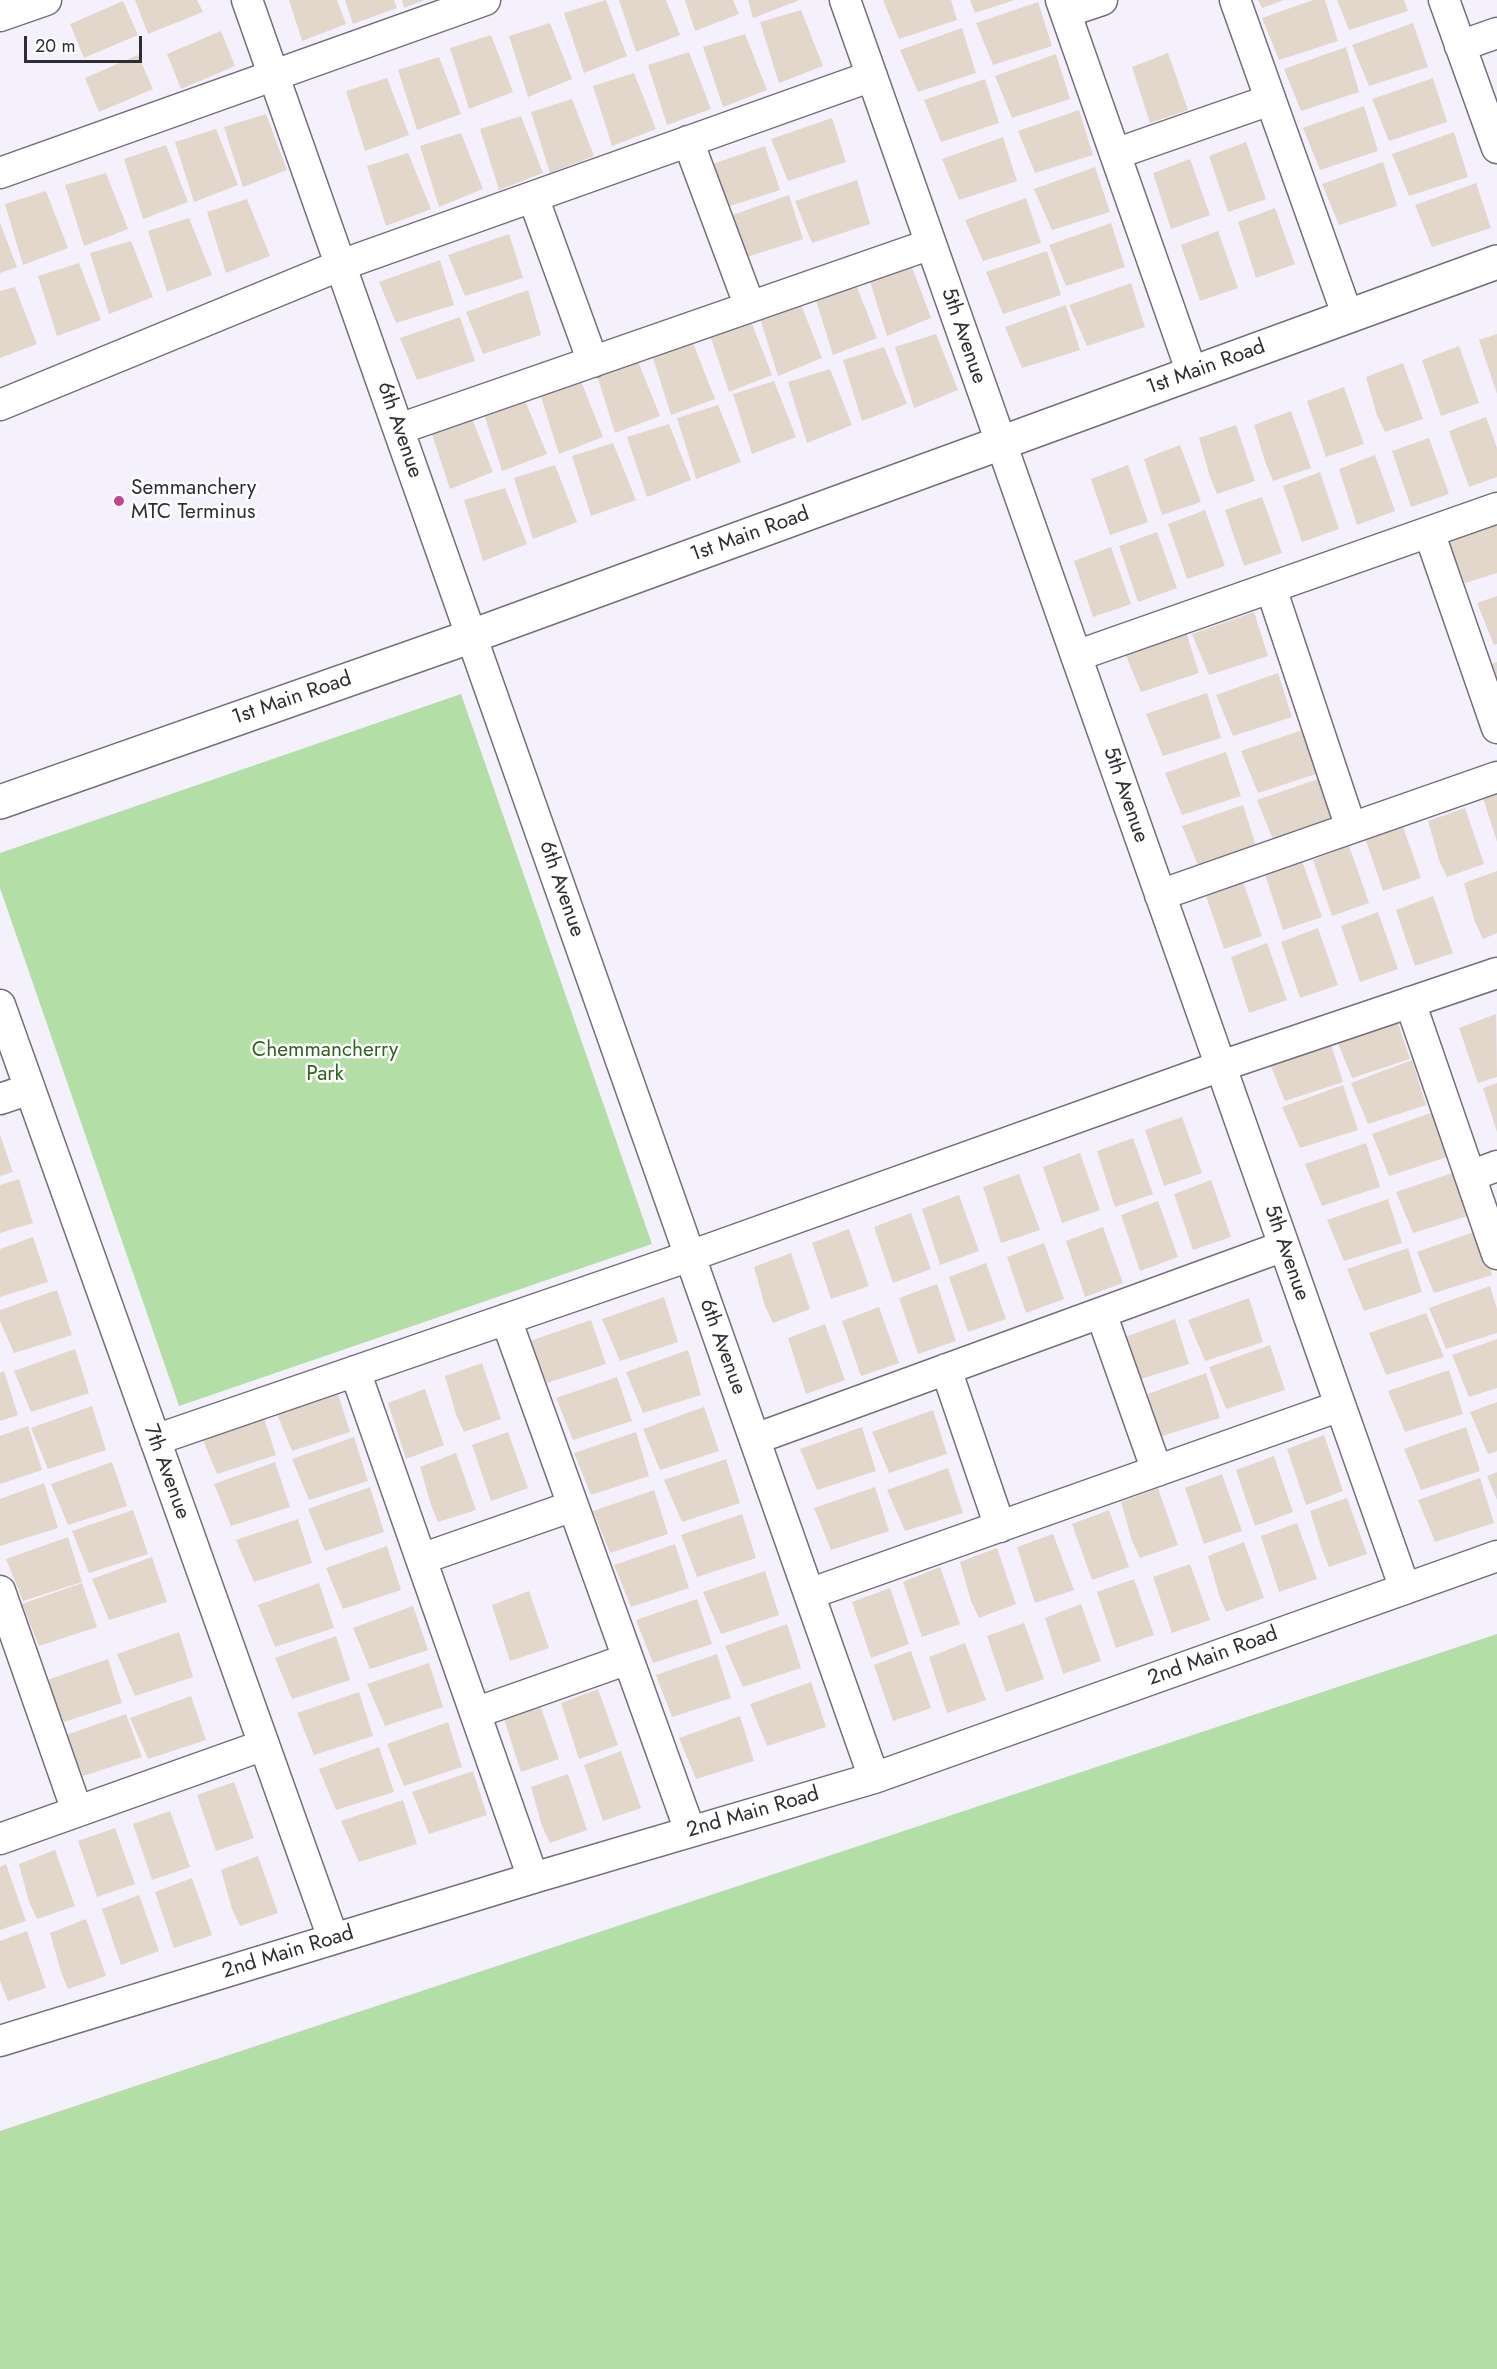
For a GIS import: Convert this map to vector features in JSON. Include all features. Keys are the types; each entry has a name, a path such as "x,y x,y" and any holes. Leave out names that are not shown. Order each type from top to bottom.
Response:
{"street":[{"path":"0,16 46,0"},
{"name":"6th Avenue","path":"247,0 874,1778"},
{"path":"0,173 485,0"},
{"name":"5th Avenue","path":"845,0 1405,1589"},
{"path":"1102,0 1063,6 1192,373"},
{"path":"1234,0 1348,317"},
{"path":"1444,0 1497,148"},
{"path":"1460,46 1497,33"},
{"path":"0,405 341,266 872,76"},
{"path":"1115,154 1270,100"},
{"path":"688,141 750,307"},
{"path":"533,197 593,362"},
{"path":"399,429 931,244"},
{"name":"1st Main Road","path":"0,802 472,636 1497,262"},
{"path":"1076,656 1497,508"},
{"path":"1429,532 1497,728"},
{"path":"1271,588 1351,828"},
{"path":"1160,895 1497,777"},
{"path":"155,1440 690,1256 1221,1066 1497,973"},
{"path":"1410,1002 1497,1254"},
{"name":"7th Avenue","path":"0,1005 333,1938"},
{"path":"0,1099 30,1089"},
{"path":"1470,1176 1497,1166"},
{"path":"755,1439 1284,1246"},
{"path":"1101,1313 1157,1471"},
{"path":"506,1319 690,1831"},
{"path":"946,1369 1000,1527"},
{"path":"355,1371 533,1878"},
{"path":"809,1594 1340,1406"},
{"path":"421,1559 573,1506"},
{"name":"2nd Main Road","path":"0,2041 333,1938 874,1778 1497,1556"},
{"path":"0,1591 11,1659 77,1811"},
{"path":"475,1713 628,1659"},
{"path":"0,1839 264,1745"}],"green space":[{"name":"Chemmancherry Park","path":"461,694 652,1244 179,1406 0,888 0,853"},
{"path":"1497,1634 1497,2369 0,2369 0,2131"}],"building":[{"path":"135,0 197,0 203,12 148,34"},
{"path":"289,0 337,0 346,24 302,41"},
{"path":"345,0 394,0 397,8 353,24"},
{"path":"402,0 424,0 404,8"},
{"path":"606,0 627,56 584,73 564,13"},
{"path":"619,0 666,0 680,35 636,52"},
{"path":"685,0 733,0 739,14 695,31"},
{"path":"748,0 800,0 753,18"},
{"path":"883,0 951,0 957,20 899,39"},
{"path":"970,0 1015,0 975,13"},
{"path":"1258,0 1284,0 1262,8"},
{"path":"1313,0 1325,0 1338,41 1279,60 1262,18"},
{"path":"1337,0 1404,0 1408,11 1349,30"},
{"path":"123,1 138,35 84,58 70,24"},
{"path":"1038,2 1052,46 993,65 976,23"},
{"path":"801,10 823,66 779,83 760,22"},
{"path":"550,23 572,79 528,97 509,36"},
{"path":"1413,23 1428,67 1369,86 1352,45"},
{"path":"962,28 976,73 918,92 900,50"},
{"path":"221,31 235,66 181,89 167,54"},
{"path":"745,34 767,90 723,107 703,47"},
{"path":"491,35 513,92 469,109 450,48"},
{"path":"1346,47 1359,92 1301,111 1284,69"},
{"path":"689,52 711,109 667,125 648,65"},
{"path":"1168,53 1188,110 1150,123 1132,67"},
{"path":"1056,54 1070,99 1012,118 995,76"},
{"path":"138,55 153,89 99,112 85,78"},
{"path":"439,57 461,114 417,130 398,70"},
{"path":"634,73 656,129 612,146 593,86"},
{"path":"387,78 409,135 365,151 346,91"},
{"path":"1433,78 1447,122 1389,141 1372,99"},
{"path":"985,79 999,123 941,142 924,100"},
{"path":"572,99 594,156 550,173 531,112"},
{"path":"1364,106 1378,151 1320,170 1303,128"},
{"path":"1079,110 1093,155 1035,173 1018,131"},
{"path":"266,114 287,170 243,187 224,127"},
{"path":"521,116 543,173 499,190 480,129"},
{"path":"832,118 846,162 788,181 771,139"},
{"path":"216,129 238,185 194,202 175,142"},
{"path":"1454,132 1468,177 1409,196 1392,154"},
{"path":"461,133 483,189 439,207 420,146"},
{"path":"1003,137 1017,181 959,200 942,159"},
{"path":"1246,142 1266,199 1228,212 1209,156"},
{"path":"166,145 188,202 143,219 124,159"},
{"path":"765,146 780,190 721,209 704,167"},
{"path":"408,153 431,209 386,226 367,166"},
{"path":"1190,159 1210,215 1171,229 1153,173"},
{"path":"1383,162 1397,206 1339,225 1322,184"},
{"path":"1095,167 1110,212 1052,230 1034,189"},
{"path":"106,173 128,229 84,246 65,185"},
{"path":"857,180 870,224 812,243 795,201"},
{"path":"1476,183 1491,228 1432,247 1415,205"},
{"path":"46,191 68,248 23,265 5,204"},
{"path":"789,195 803,239 744,258 727,217"},
{"path":"1026,198 1041,243 983,261 965,220"},
{"path":"247,199 270,256 226,273 207,212"},
{"path":"1275,208 1295,264 1256,278 1238,222"},
{"path":"189,218 212,275 167,292 148,231"},
{"path":"0,223 17,267 0,273"},
{"path":"1111,223 1125,267 1066,286 1049,245"},
{"path":"1218,231 1238,288 1200,301 1181,245"},
{"path":"509,234 523,278 465,296 448,255"},
{"path":"131,241 153,297 109,314 90,253"},
{"path":"1047,251 1061,295 1003,314 986,272"},
{"path":"440,260 454,305 396,323 379,282"},
{"path":"910,262 931,318 887,336 868,275"},
{"path":"79,263 101,320 57,336 38,276"},
{"path":"855,282 877,338 833,355 814,294"},
{"path":"1131,283 1145,327 1087,346 1069,305"},
{"path":"15,287 37,344 0,358 0,291"},
{"path":"528,290 541,335 483,354 466,312"},
{"path":"800,302 822,358 778,376 759,315"},
{"path":"1066,305 1080,350 1022,368 1005,327"},
{"path":"460,317 475,361 417,380 400,338"},
{"path":"750,319 772,375 729,392 709,332"},
{"path":"936,334 958,390 914,408 895,347"},
{"path":"1497,334 1497,394 1479,340"},
{"path":"693,343 715,399 671,415 652,355"},
{"path":"1459,346 1479,403 1441,416 1422,360"},
{"path":"884,347 907,404 862,421 843,360"},
{"path":"637,359 660,416 615,433 596,372"},
{"path":"1403,363 1423,419 1385,432 1377,415 1366,377"},
{"path":"830,369 852,425 807,443 788,382"},
{"path":"581,381 603,437 559,454 540,394"},
{"path":"774,381 796,437 752,454 733,394"},
{"path":"1344,387 1364,444 1326,457 1307,401"},
{"path":"524,398 547,454 502,471 483,411"},
{"path":"718,405 741,462 696,479 677,418"},
{"path":"1291,411 1311,468 1273,481 1254,425"},
{"path":"471,416 493,472 450,489 430,428"},
{"path":"1486,417 1497,448 1497,477 1469,487 1449,431"},
{"path":"669,424 691,480 647,497 627,437"},
{"path":"1236,425 1255,481 1217,494 1199,438"},
{"path":"1429,438 1449,494 1411,507 1392,451"},
{"path":"613,443 636,500 591,516 572,456"},
{"path":"1180,445 1201,502 1162,515 1144,459"},
{"path":"1375,455 1395,511 1357,525 1339,469"},
{"path":"555,465 577,522 533,539 514,478"},
{"path":"1128,465 1148,522 1110,535 1091,479"},
{"path":"1320,472 1339,529 1302,542 1283,486"},
{"path":"505,488 527,544 483,561 464,500"},
{"path":"1262,497 1282,553 1244,566 1225,510"},
{"path":"1205,510 1225,566 1187,579 1168,524"},
{"path":"1497,524 1497,573 1465,583 1448,542"},
{"path":"1157,532 1177,588 1138,602 1119,546"},
{"path":"1111,547 1131,604 1093,617 1074,561"},
{"path":"1497,596 1497,644 1494,645 1477,603"},
{"path":"1254,612 1268,656 1209,675 1192,634"},
{"path":"1185,629 1199,673 1141,692 1124,651"},
{"path":"1497,662 1497,684 1489,665"},
{"path":"1278,673 1292,717 1233,736 1216,695"},
{"path":"1207,693 1221,738 1163,756 1146,714"},
{"path":"1302,730 1316,774 1258,793 1241,751"},
{"path":"1226,752 1241,796 1182,815 1165,773"},
{"path":"1318,779 1332,823 1274,842 1257,800"},
{"path":"1497,789 1497,842 1482,795"},
{"path":"1243,805 1257,849 1199,868 1182,826"},
{"path":"1465,808 1484,864 1447,877 1439,860 1428,821"},
{"path":"1401,821 1421,878 1383,891 1364,835"},
{"path":"1349,846 1369,903 1332,916 1313,860"},
{"path":"1302,861 1322,917 1283,930 1265,874"},
{"path":"1497,871 1497,933 1483,939 1475,922 1464,883"},
{"path":"1242,879 1262,936 1224,949 1205,893"},
{"path":"1433,896 1453,953 1415,966 1396,910"},
{"path":"1378,912 1398,969 1360,982 1341,926"},
{"path":"1318,928 1338,985 1300,998 1281,942"},
{"path":"1267,943 1287,1000 1249,1013 1231,957"},
{"path":"1395,1014 1410,1059 1352,1078 1335,1036"},
{"path":"1496,1014 1497,1077 1478,1083 1459,1028"},
{"path":"1329,1038 1343,1082 1285,1101 1268,1059"},
{"path":"1412,1060 1426,1105 1368,1124 1351,1083"},
{"path":"1497,1083 1497,1132 1483,1088"},
{"path":"1343,1085 1358,1130 1300,1148 1282,1107"},
{"path":"1433,1112 1447,1157 1389,1176 1372,1134"},
{"path":"1182,1117 1202,1173 1164,1186 1145,1130"},
{"path":"0,1135 13,1172 0,1176"},
{"path":"1133,1138 1153,1194 1115,1207 1097,1151"},
{"path":"1366,1143 1380,1187 1322,1206 1305,1164"},
{"path":"1080,1153 1100,1210 1062,1223 1043,1167"},
{"path":"1458,1171 1471,1215 1413,1233 1396,1192"},
{"path":"1019,1174 1040,1230 1001,1243 983,1187"},
{"path":"19,1179 33,1223 0,1233 0,1185"},
{"path":"1211,1180 1231,1237 1193,1250 1174,1194"},
{"path":"959,1195 979,1251 940,1265 922,1209"},
{"path":"1388,1199 1402,1243 1344,1261 1327,1220"},
{"path":"1158,1201 1178,1257 1140,1271 1121,1215"},
{"path":"911,1213 931,1269 893,1283 874,1227"},
{"path":"1103,1227 1123,1283 1085,1297 1066,1241"},
{"path":"849,1229 869,1286 831,1299 812,1243"},
{"path":"1479,1230 1492,1275 1434,1293 1417,1252"},
{"path":"33,1237 48,1282 0,1297 0,1249"},
{"path":"1044,1243 1064,1299 1026,1313 1007,1257"},
{"path":"1408,1248 1422,1292 1364,1311 1347,1269"},
{"path":"791,1253 810,1309 773,1323 765,1306 754,1267"},
{"path":"986,1263 1006,1319 968,1332 949,1277"},
{"path":"937,1284 956,1341 918,1354 899,1298"},
{"path":"1490,1286 1497,1309 1497,1333 1446,1349 1429,1308"},
{"path":"57,1290 72,1335 14,1353 0,1321 0,1310"},
{"path":"664,1297 678,1342 620,1361 602,1319"},
{"path":"1249,1298 1263,1342 1205,1361 1188,1320"},
{"path":"879,1307 899,1363 861,1376 842,1321"},
{"path":"1426,1313 1444,1357 1386,1375 1369,1333"},
{"path":"1175,1319 1189,1364 1131,1382 1114,1341"},
{"path":"591,1320 606,1364 547,1383 530,1341"},
{"path":"825,1324 845,1380 806,1394 788,1338"},
{"path":"1497,1339 1497,1388 1469,1397 1452,1355"},
{"path":"1270,1345 1285,1390 1226,1409 1209,1367"},
{"path":"75,1349 89,1393 31,1412 14,1371"},
{"path":"688,1350 701,1395 643,1413 626,1372"},
{"path":"482,1363 501,1419 464,1432 456,1415 445,1376"},
{"path":"1449,1370 1463,1414 1405,1432 1388,1391"},
{"path":"4,1371 18,1415 0,1421 0,1373"},
{"path":"1206,1373 1220,1418 1162,1436 1145,1395"},
{"path":"617,1377 632,1421 573,1440 556,1398"},
{"path":"336,1388 350,1432 292,1451 275,1409"},
{"path":"425,1389 444,1445 406,1459 388,1403"},
{"path":"1497,1402 1497,1451 1488,1454 1470,1412"},
{"path":"92,1406 106,1450 48,1469 31,1428"},
{"path":"704,1407 719,1451 660,1470 643,1429"},
{"path":"933,1410 947,1454 889,1473 872,1432"},
{"path":"262,1412 276,1455 217,1474 200,1433"},
{"path":"28,1426 42,1470 0,1484 0,1436"},
{"path":"862,1427 876,1471 817,1490 800,1449"},
{"path":"1466,1427 1480,1471 1421,1490 1404,1449"},
{"path":"508,1432 528,1488 491,1501 472,1445"},
{"path":"636,1432 649,1476 591,1495 574,1453"},
{"path":"1324,1435 1343,1491 1306,1505 1287,1449"},
{"path":"354,1437 368,1481 309,1500 292,1459"},
{"path":"456,1453 476,1510 438,1522 420,1467"},
{"path":"1274,1456 1293,1512 1255,1526 1236,1470"},
{"path":"726,1459 740,1503 682,1522 664,1480"},
{"path":"112,1462 127,1506 68,1525 51,1484"},
{"path":"275,1462 290,1507 231,1526 214,1484"},
{"path":"948,1468 963,1513 905,1531 887,1490"},
{"path":"1497,1472 1497,1500 1487,1476"},
{"path":"1222,1474 1242,1531 1204,1544 1185,1488"},
{"path":"1480,1478 1494,1523 1435,1542 1418,1500"},
{"path":"44,1483 58,1528 0,1546 0,1499"},
{"path":"370,1487 384,1532 325,1551 308,1509"},
{"path":"875,1487 889,1531 831,1550 814,1508"},
{"path":"1158,1488 1178,1545 1140,1558 1132,1541 1121,1502"},
{"path":"654,1490 668,1534 610,1553 593,1511"},
{"path":"1347,1498 1367,1554 1329,1567 1310,1511"},
{"path":"133,1510 148,1554 89,1573 72,1531"},
{"path":"1109,1510 1129,1567 1092,1580 1072,1524"},
{"path":"742,1514 756,1558 697,1577 681,1535"},
{"path":"298,1519 312,1563 254,1582 236,1540"},
{"path":"1297,1523 1317,1579 1279,1592 1261,1536"},
{"path":"1053,1534 1074,1590 1035,1603 1017,1547"},
{"path":"68,1537 82,1582 23,1601 6,1559"},
{"path":"1244,1542 1264,1598 1226,1612 1208,1556"},
{"path":"675,1544 689,1588 631,1607 614,1565"},
{"path":"387,1546 401,1590 343,1609 326,1568"},
{"path":"997,1548 1016,1604 979,1618 971,1601 960,1562"},
{"path":"152,1557 167,1602 109,1620 92,1579"},
{"path":"1190,1564 1210,1620 1172,1633 1153,1577"},
{"path":"940,1567 960,1624 922,1637 903,1582"},
{"path":"765,1571 779,1615 721,1634 703,1592"},
{"path":"1134,1579 1154,1635 1116,1648 1097,1592"},
{"path":"82,1583 97,1627 39,1646 22,1604"},
{"path":"319,1583 334,1628 275,1647 258,1605"},
{"path":"890,1588 909,1644 871,1658 852,1602"},
{"path":"529,1591 549,1648 510,1661 492,1605"},
{"path":"697,1599 712,1644 653,1663 636,1620"},
{"path":"1081,1604 1101,1661 1063,1674 1045,1618"},
{"path":"413,1606 428,1650 370,1669 353,1628"},
{"path":"1024,1623 1044,1679 1006,1692 987,1636"},
{"path":"787,1624 801,1668 743,1687 725,1646"},
{"path":"179,1632 193,1677 135,1696 117,1654"},
{"path":"336,1636 350,1680 292,1699 275,1658"},
{"path":"965,1643 986,1700 947,1713 929,1657"},
{"path":"911,1651 931,1708 893,1721 874,1665"},
{"path":"717,1654 731,1698 672,1717 656,1675"},
{"path":"108,1659 122,1703 64,1722 47,1680"},
{"path":"429,1663 443,1707 385,1726 367,1684"},
{"path":"811,1682 826,1727 767,1746 750,1704"},
{"path":"598,1689 618,1745 579,1759 561,1703"},
{"path":"359,1692 373,1736 314,1755 297,1713"},
{"path":"191,1696 206,1740 148,1759 130,1718"},
{"path":"539,1702 559,1759 521,1772 503,1716"},
{"path":"126,1714 142,1757 83,1776 66,1735"},
{"path":"740,1716 754,1761 696,1779 679,1738"},
{"path":"448,1722 462,1767 404,1786 387,1744"},
{"path":"379,1747 394,1792 336,1810 319,1769"},
{"path":"621,1751 641,1808 603,1821 584,1765"},
{"path":"473,1771 487,1815 429,1834 412,1792"},
{"path":"568,1774 587,1830 550,1843 542,1826 531,1787"},
{"path":"234,1782 254,1838 216,1851 197,1795"},
{"path":"403,1800 417,1844 359,1862 341,1821"},
{"path":"170,1811 190,1867 152,1880 133,1824"},
{"path":"115,1828 135,1884 97,1897 78,1841"},
{"path":"55,1850 75,1906 37,1919 29,1902 19,1864"},
{"path":"258,1856 278,1913 240,1926 232,1909 221,1870"},
{"path":"6,1864 26,1921 0,1930 0,1867"},
{"path":"192,1878 212,1935 174,1948 155,1892"},
{"path":"139,1895 159,1951 121,1965 102,1909"},
{"path":"86,1919 106,1976 68,1989 50,1933"},
{"path":"27,1931 46,1988 8,2001 0,1981 0,1941"}],"place":[{"name":"Semmanchery MTC Terminus","path":"119,501"}]}
